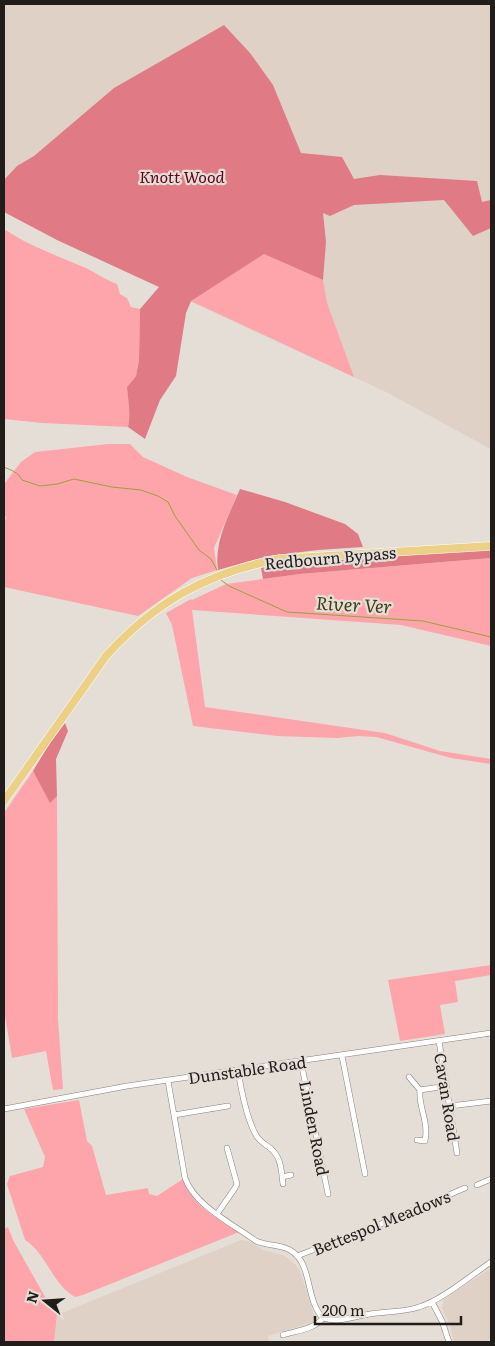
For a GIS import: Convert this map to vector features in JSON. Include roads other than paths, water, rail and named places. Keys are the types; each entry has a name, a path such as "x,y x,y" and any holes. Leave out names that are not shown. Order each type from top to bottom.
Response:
{"main road":[{"name":"Redbourn Bypass","path":"4,801 106,656 143,619 178,595 226,572 248,565 279,559 491,546"}],"street":[{"name":"Dunstable Road","path":"4,1109 127,1086 491,1033"},
{"name":"Cavan Road","path":"439,1041 458,1153"},
{"path":"342,1056 365,1174"},
{"name":"Linden Road","path":"301,1062 328,1194"},
{"path":"238,1070 243,1096 255,1133 259,1140 277,1155 281,1162 283,1184"},
{"path":"409,1077 420,1090 427,1132 425,1141 417,1140"},
{"path":"168,1080 187,1182 193,1193 217,1214 256,1241 292,1251 303,1266 310,1293 315,1306 323,1318 340,1320 368,1314 402,1311 432,1302 491,1262"},
{"path":"420,1090 447,1086"},
{"path":"450,1106 491,1101"},
{"path":"174,1115 228,1106"},
{"path":"217,1214 237,1184 227,1148"},
{"path":"282,1177 291,1175"},
{"path":"477,1185 491,1180"},
{"name":"Bettespol Meadows","path":"297,1256 376,1226 465,1188"},
{"path":"432,1302 442,1321 449,1342"},
{"path":"283,1335 312,1326 323,1318"}],"waterway":[{"name":"River Ver","path":"4,467 16,473 22,480 40,486 74,479 112,487 141,490 158,496 168,502 175,516 199,550 211,559 217,570"},
{"name":"River Ver","path":"221,580 229,586 287,612 423,621 491,637"}],"park label":[{"name":"Knott Wood","path":"182,176"}]}
